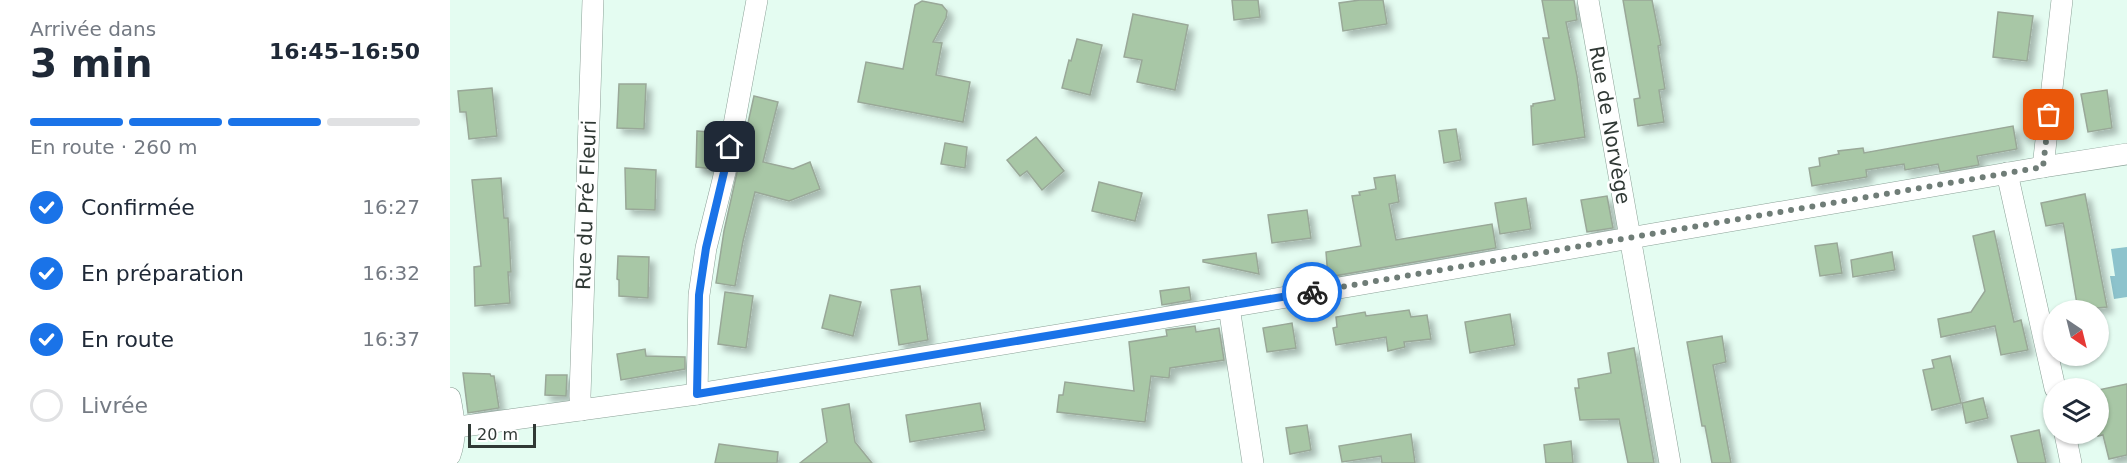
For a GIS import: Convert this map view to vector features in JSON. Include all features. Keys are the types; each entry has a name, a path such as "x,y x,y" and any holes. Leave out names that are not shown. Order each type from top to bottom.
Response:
{"street":[{"name":"Rue du Pré Fleuri","path":"582,410 580,396 593,0"},
{"path":"697,394 699,295 706,248 726,168 757,0"},
{"name":"Rue de Norvège","path":"1588,0 1670,463"},
{"path":"2043,167 2062,0"},
{"path":"453,428 697,394 1229,307 1629,237 2127,154"},
{"path":"2007,173 2053,378"},
{"path":"1229,307 1253,463"},
{"path":"450,398 453,428 453,446 450,456"},
{"path":"2067,444 2071,463"}],"water":[{"path":"2127,247 2127,297 2114,299 2110,276 2115,276 2111,249"}],"building":[{"path":"1232,0 1258,0 1260,17 1234,20"},
{"path":"1383,0 1387,24 1343,31 1339,3"},
{"path":"1542,0 1574,0 1577,20 1566,22 1577,76 1585,137 1533,145 1531,106 1555,100 1543,38 1549,38"},
{"path":"1623,0 1652,0 1661,45 1658,46 1665,89 1659,90 1664,122 1638,126 1634,99 1640,98"},
{"path":"922,1 942,5 947,11 946,18 933,42 942,43 936,75 970,82 963,122 858,102 866,62 903,69 915,5"},
{"path":"1998,12 2033,16 2027,61 1993,57"},
{"path":"1133,14 1188,25 1175,90 1137,82 1142,60 1124,57"},
{"path":"1077,39 1102,45 1090,95 1062,88"},
{"path":"619,84 646,84 644,129 617,128"},
{"path":"492,88 497,136 469,139 466,112 460,112 458,91"},
{"path":"2107,90 2112,128 2088,132 2081,94"},
{"path":"754,96 778,102 763,162 793,169 810,162 820,189 789,201 755,192 735,286 716,283 724,231"},
{"path":"2013,126 2017,149 1977,156 1979,165 1940,172 1938,164 1905,170 1904,164 1866,170 1867,177 1812,186 1809,168 1820,166 1819,158 1839,154 1838,151 1863,148 1864,153"},
{"path":"1456,129 1461,160 1444,163 1439,131"},
{"path":"697,131 720,133 713,169 696,167"},
{"path":"1036,137 1064,171 1042,190 1027,171 1020,176 1007,160"},
{"path":"945,143 967,147 965,168 941,164"},
{"path":"625,168 656,170 655,210 626,209"},
{"path":"1395,175 1399,202 1389,204 1396,240 1492,224 1496,248 1328,277 1326,252 1361,246 1352,196 1360,195 1359,192 1376,189 1374,178"},
{"path":"501,178 504,218 508,218 510,303 475,306 474,267 481,266 472,180"},
{"path":"1099,182 1142,193 1135,221 1092,211"},
{"path":"2085,194 2106,300 2076,300 2063,223 2046,226 2041,203"},
{"path":"1607,196 1613,228 1587,232 1581,200"},
{"path":"1526,198 1531,229 1500,234 1495,203"},
{"path":"1307,210 1311,238 1272,243 1268,215"},
{"path":"1994,231 2014,322 2021,320 2028,350 2001,355 1995,326 1941,337 1938,319 1971,312 1985,291 1973,236"},
{"path":"1837,243 1842,273 1820,276 1815,246"},
{"path":"1892,252 1895,270 1853,277 1851,260"},
{"path":"1256,253 1259,274 1203,262 1203,260"},
{"path":"618,256 649,257 648,298 619,296"},
{"path":"920,286 928,340 899,345 891,290"},
{"path":"1189,287 1191,300 1162,305 1160,291"},
{"path":"725,292 753,296 746,348 718,344"},
{"path":"830,295 861,302 853,336 822,328"},
{"path":"1409,310 1411,317 1427,315 1431,339 1404,342 1405,347 1388,351 1386,337 1336,345 1333,328 1337,327 1336,317 1365,312 1366,316"},
{"path":"1510,314 1515,345 1470,353 1465,322"},
{"path":"1292,323 1296,348 1267,352 1263,328"},
{"path":"1195,326 1196,332 1219,328 1224,360 1170,368 1169,378 1151,376 1145,422 1057,412 1059,395 1063,395 1065,382 1134,391 1129,342 1167,336 1166,330"},
{"path":"1722,336 1726,362 1713,365 1731,463 1712,463 1705,426 1702,426 1687,342"},
{"path":"1634,348 1654,463 1628,463 1619,419 1580,420 1575,388 1579,388 1578,379 1611,373 1608,353"},
{"path":"645,349 646,356 685,357 685,369 621,380 617,354"},
{"path":"1950,356 1961,403 1932,410 1923,370 1934,368 1932,360"},
{"path":"463,373 494,376 499,408 468,413"},
{"path":"546,375 567,375 566,396 545,395"},
{"path":"2127,384 2127,455 2109,459 2105,444 2109,444 2109,388"},
{"path":"1983,398 1988,418 1966,423 1962,403"},
{"path":"980,403 985,430 910,442 906,415"},
{"path":"849,404 855,442 872,463 800,463 827,442 822,409"},
{"path":"1307,425 1311,450 1290,454 1286,428"},
{"path":"2039,430 2046,463 2018,463 2011,436"},
{"path":"1411,434 1415,463 1382,463 1381,456 1342,462 1339,446"},
{"path":"1571,441 1573,463 1546,463 1544,445"},
{"path":"719,444 778,452 777,463 715,463"}],"way so far":[{"path":"1312,292 2043,167 2049,115"}],"route":[{"path":"730,147 706,248 699,295 697,394 1312,292"}]}
